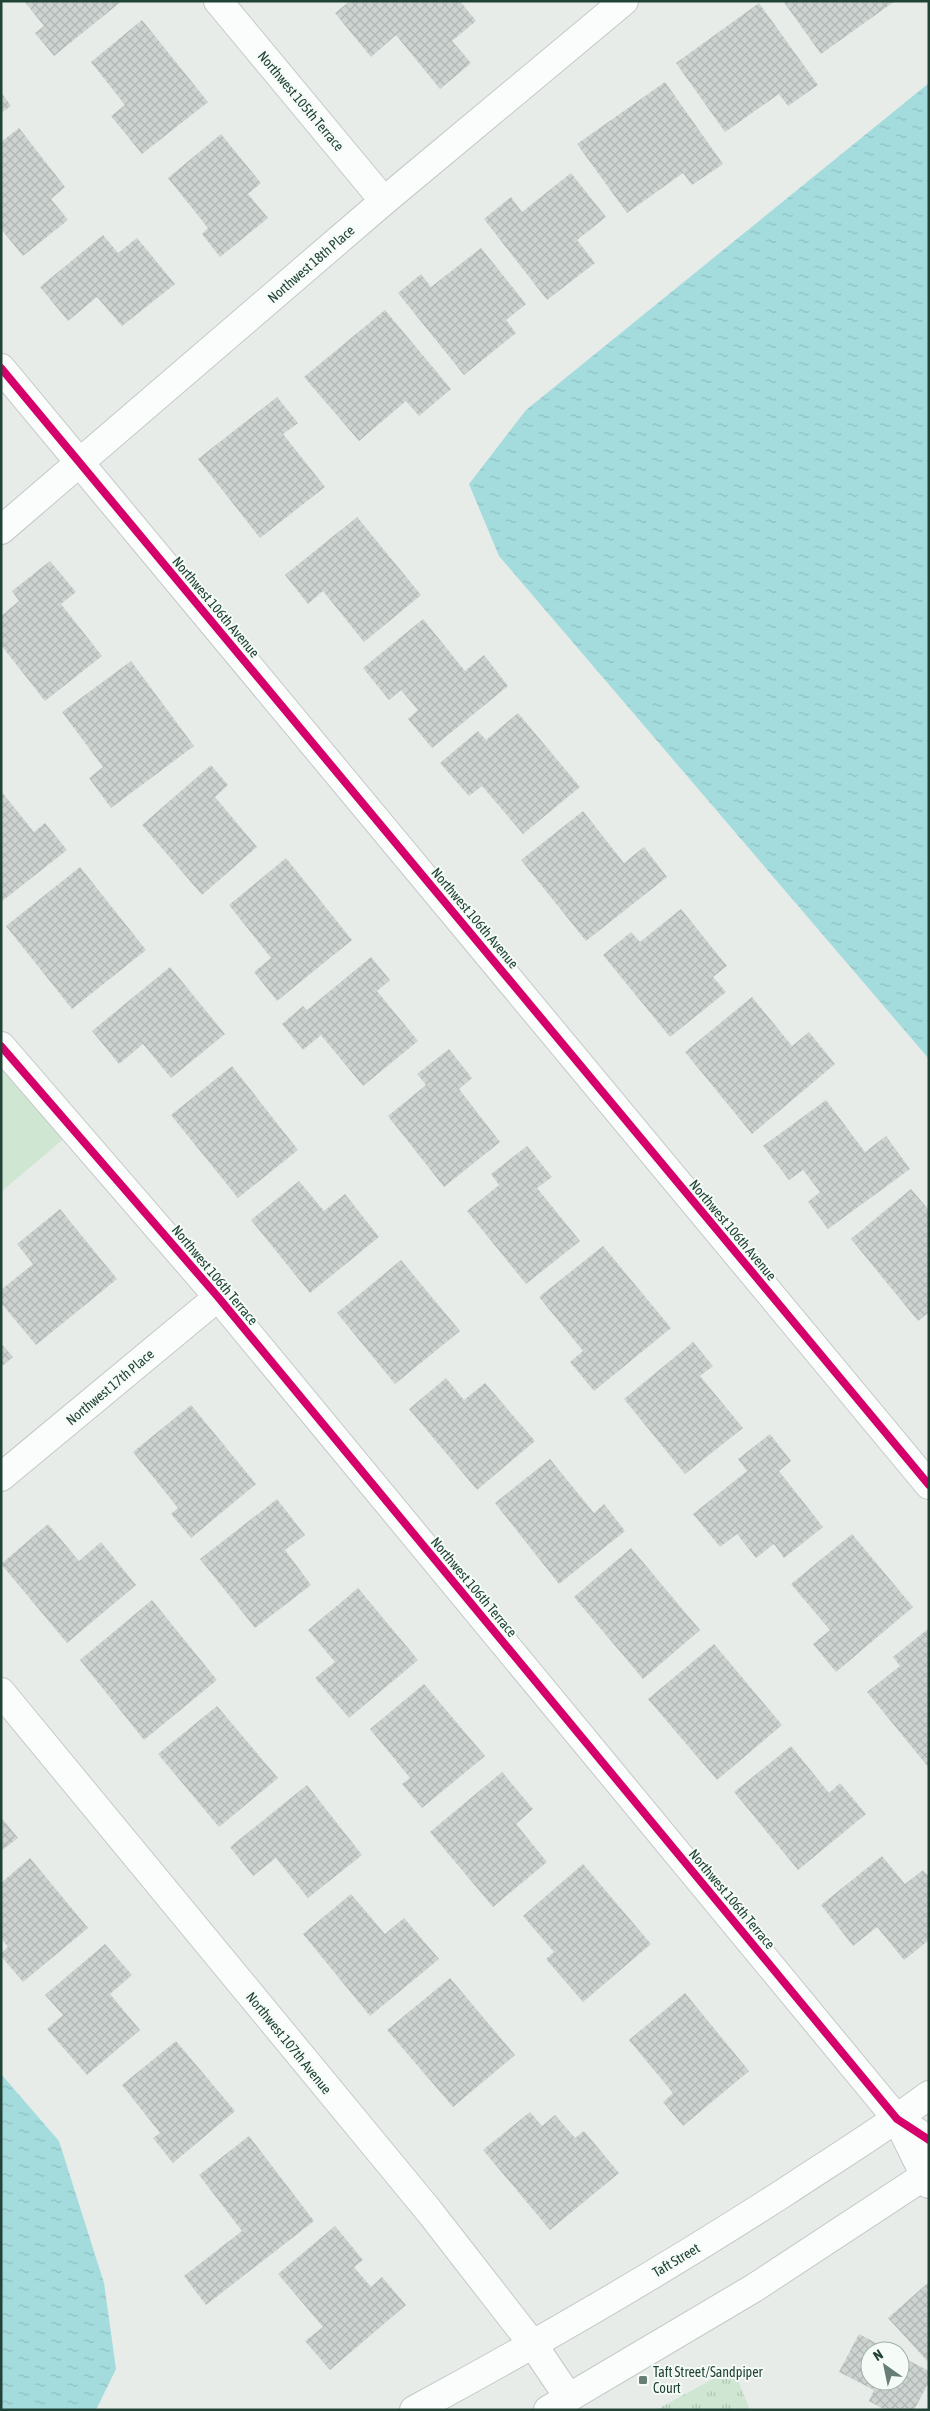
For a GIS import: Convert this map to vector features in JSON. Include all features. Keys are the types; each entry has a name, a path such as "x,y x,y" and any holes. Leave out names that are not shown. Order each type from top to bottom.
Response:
{"street":[{"name":"Northwest 105th Terrace","path":"218,1 384,201"},
{"name":"Northwest 18th Place","path":"1,530 384,201 624,1"},
{"name":"Northwest 106th Avenue","path":"1,368 929,1485"},
{"name":"Northwest 106th Terrace","path":"1,1046 218,1297 896,2119 929,2140"},
{"name":"Northwest 17th Place","path":"1,1477 218,1297"},
{"name":"Northwest 107th Avenue","path":"1,1692 429,2210 534,2346 558,2404"},
{"name":"Taft Street","path":"414,2410 534,2346 718,2235 896,2119 929,2095"},
{"path":"558,2404 754,2288 927,2178 896,2119"}],"green space":[{"path":"1,1046 74,1130 1,1192"},
{"path":"733,2368 750,2410 656,2410"}],"water":[{"path":"929,83 929,1059 499,556 469,484 526,410"},
{"path":"1,2074 59,2141 104,2283 116,2369 96,2410 1,2410"}],"building":[{"path":"24,1 122,1 54,56 35,33 44,26"},
{"path":"350,1 460,1 476,21 452,41 471,63 440,89 396,35 371,57 335,13"},
{"path":"783,1 895,1 821,54"},
{"path":"759,3 818,85 788,106 779,94 725,132 676,63"},
{"path":"142,20 208,102 142,154 111,116 125,105 91,62"},
{"path":"665,82 723,164 692,185 683,173 627,213 577,144"},
{"path":"1,92 11,106 1,113"},
{"path":"19,128 65,187 51,199 68,220 23,256 1,229 1,142"},
{"path":"221,134 261,183 248,194 268,218 220,257 202,234 208,228 168,178"},
{"path":"571,173 606,217 577,240 595,263 547,300 484,219 511,197 522,212"},
{"path":"103,235 118,253 137,238 175,284 122,326 97,297 68,321 40,287"},
{"path":"481,248 526,304 506,320 516,333 464,375 398,293 421,274 431,287"},
{"path":"385,310 451,389 419,416 406,401 359,441 304,377"},
{"path":"277,397 298,423 283,434 325,487 260,538 198,459"},
{"path":"357,517 421,595 364,642 323,591 308,604 285,575"},
{"path":"50,561 76,592 61,604 102,656 45,701 1,645 1,616 19,601 12,591"},
{"path":"423,619 465,671 484,655 508,686 432,748 408,719 418,710 401,690 389,700 363,668"},
{"path":"131,661 194,746 111,808 89,778 103,767 62,712"},
{"path":"518,713 580,787 523,834 482,786 469,796 440,763 478,731 486,740"},
{"path":"211,765 228,785 215,797 257,847 202,895 142,825"},
{"path":"1,791 34,832 45,823 67,850 1,902"},
{"path":"583,811 624,863 644,847 667,877 586,941 521,860"},
{"path":"286,858 352,940 277,1001 254,972 271,958 229,905"},
{"path":"80,867 146,950 72,1009 6,926"},
{"path":"681,909 727,966 713,977 726,992 670,1037 603,955 631,932 640,942"},
{"path":"371,957 390,980 377,991 418,1041 363,1086 321,1035 303,1050 282,1024 303,1006 307,1010"},
{"path":"170,967 225,1034 171,1078 143,1044 119,1064 92,1031"},
{"path":"752,997 792,1046 809,1032 835,1064 752,1134 685,1052"},
{"path":"449,1049 472,1078 459,1089 500,1142 444,1187 388,1116 426,1085 417,1074"},
{"path":"232,1066 298,1150 238,1198 171,1115"},
{"path":"826,1100 865,1152 886,1136 910,1169 828,1229 808,1202 820,1192 803,1170 789,1180 763,1146"},
{"path":"527,1146 552,1177 537,1188 580,1241 526,1284 467,1211 499,1185 491,1174"},
{"path":"299,1181 324,1211 345,1194 379,1237 310,1293 251,1220"},
{"path":"911,1189 929,1210 929,1312 918,1321 851,1239"},
{"path":"60,1209 117,1279 36,1345 1,1303 1,1290 33,1264 17,1244"},
{"path":"603,1246 671,1328 594,1391 570,1362 583,1351 539,1297"},
{"path":"401,1260 460,1331 395,1384 337,1313"},
{"path":"693,1342 713,1366 700,1376 743,1428 685,1474 624,1399"},
{"path":"1,1343 13,1357 1,1367"},
{"path":"446,1378 464,1400 485,1383 535,1441 477,1490 409,1409"},
{"path":"191,1405 256,1484 191,1538 171,1514 178,1508 133,1452"},
{"path":"770,1434 791,1461 779,1471 823,1527 784,1558 774,1544 756,1558 737,1534 720,1547 693,1514 747,1471 738,1459"},
{"path":"550,1459 594,1513 604,1504 625,1531 559,1584 495,1503"},
{"path":"277,1499 305,1535 285,1550 311,1585 255,1628 200,1559"},
{"path":"48,1524 79,1561 101,1542 136,1585 67,1643 1,1564"},
{"path":"852,1534 913,1607 836,1672 813,1644 830,1630 791,1584"},
{"path":"631,1548 700,1630 643,1679 574,1597"},
{"path":"358,1588 418,1660 349,1718 315,1678 335,1662 308,1630"},
{"path":"152,1600 217,1680 144,1740 80,1660"},
{"path":"929,1628 929,1768 867,1692 900,1666 893,1657"},
{"path":"714,1644 782,1725 717,1780 648,1699"},
{"path":"424,1684 485,1756 422,1808 402,1784 410,1778 370,1729"},
{"path":"217,1706 278,1778 219,1827 158,1754"},
{"path":"791,1746 829,1793 840,1783 866,1814 798,1870 734,1792"},
{"path":"502,1772 533,1809 516,1824 547,1862 493,1907 430,1832"},
{"path":"307,1785 362,1855 308,1898 276,1858 253,1876 230,1847"},
{"path":"1,1817 18,1838 1,1851"},
{"path":"882,1856 905,1884 923,1870 929,1877 929,1940 904,1960 877,1927 853,1946 821,1905"},
{"path":"30,1858 88,1928 23,1982 1,1956 1,1953 8,1947 1,1938 1,1883"},
{"path":"583,1864 651,1944 583,2002 546,1959 554,1952 523,1916"},
{"path":"351,1894 385,1934 404,1918 439,1959 370,2016 303,1934"},
{"path":"105,1944 132,1975 110,1994 140,2030 87,2075 47,2029 63,2015 45,1995"},
{"path":"450,1978 515,2055 453,2107 387,2030"},
{"path":"685,1993 749,2071 683,2126 663,2102 673,2093 629,2040"},
{"path":"176,2041 235,2111 173,2163 153,2138 160,2133 122,2085"},
{"path":"530,2112 542,2126 555,2115 575,2138 584,2131 619,2173 550,2230 483,2150"},
{"path":"249,2136 314,2221 206,2305 184,2276 242,2231 199,2175"},
{"path":"335,2226 363,2260 354,2267 371,2287 382,2277 406,2305 330,2370 305,2341 323,2327 278,2274"},
{"path":"929,2282 929,2363 910,2341 888,2318"},
{"path":"859,2334 872,2341 860,2341 860,2383 839,2372"},
{"path":"910,2361 929,2371 929,2382 914,2410 885,2410 869,2401 874,2391 910,2391"}],"cycle path":[{"path":"1,368 929,1485"},
{"path":"1,1046 218,1297 897,2119 929,2140"}],"place":[{"name":"Taft Street/Sandpiper Court","path":"643,2380"}]}
